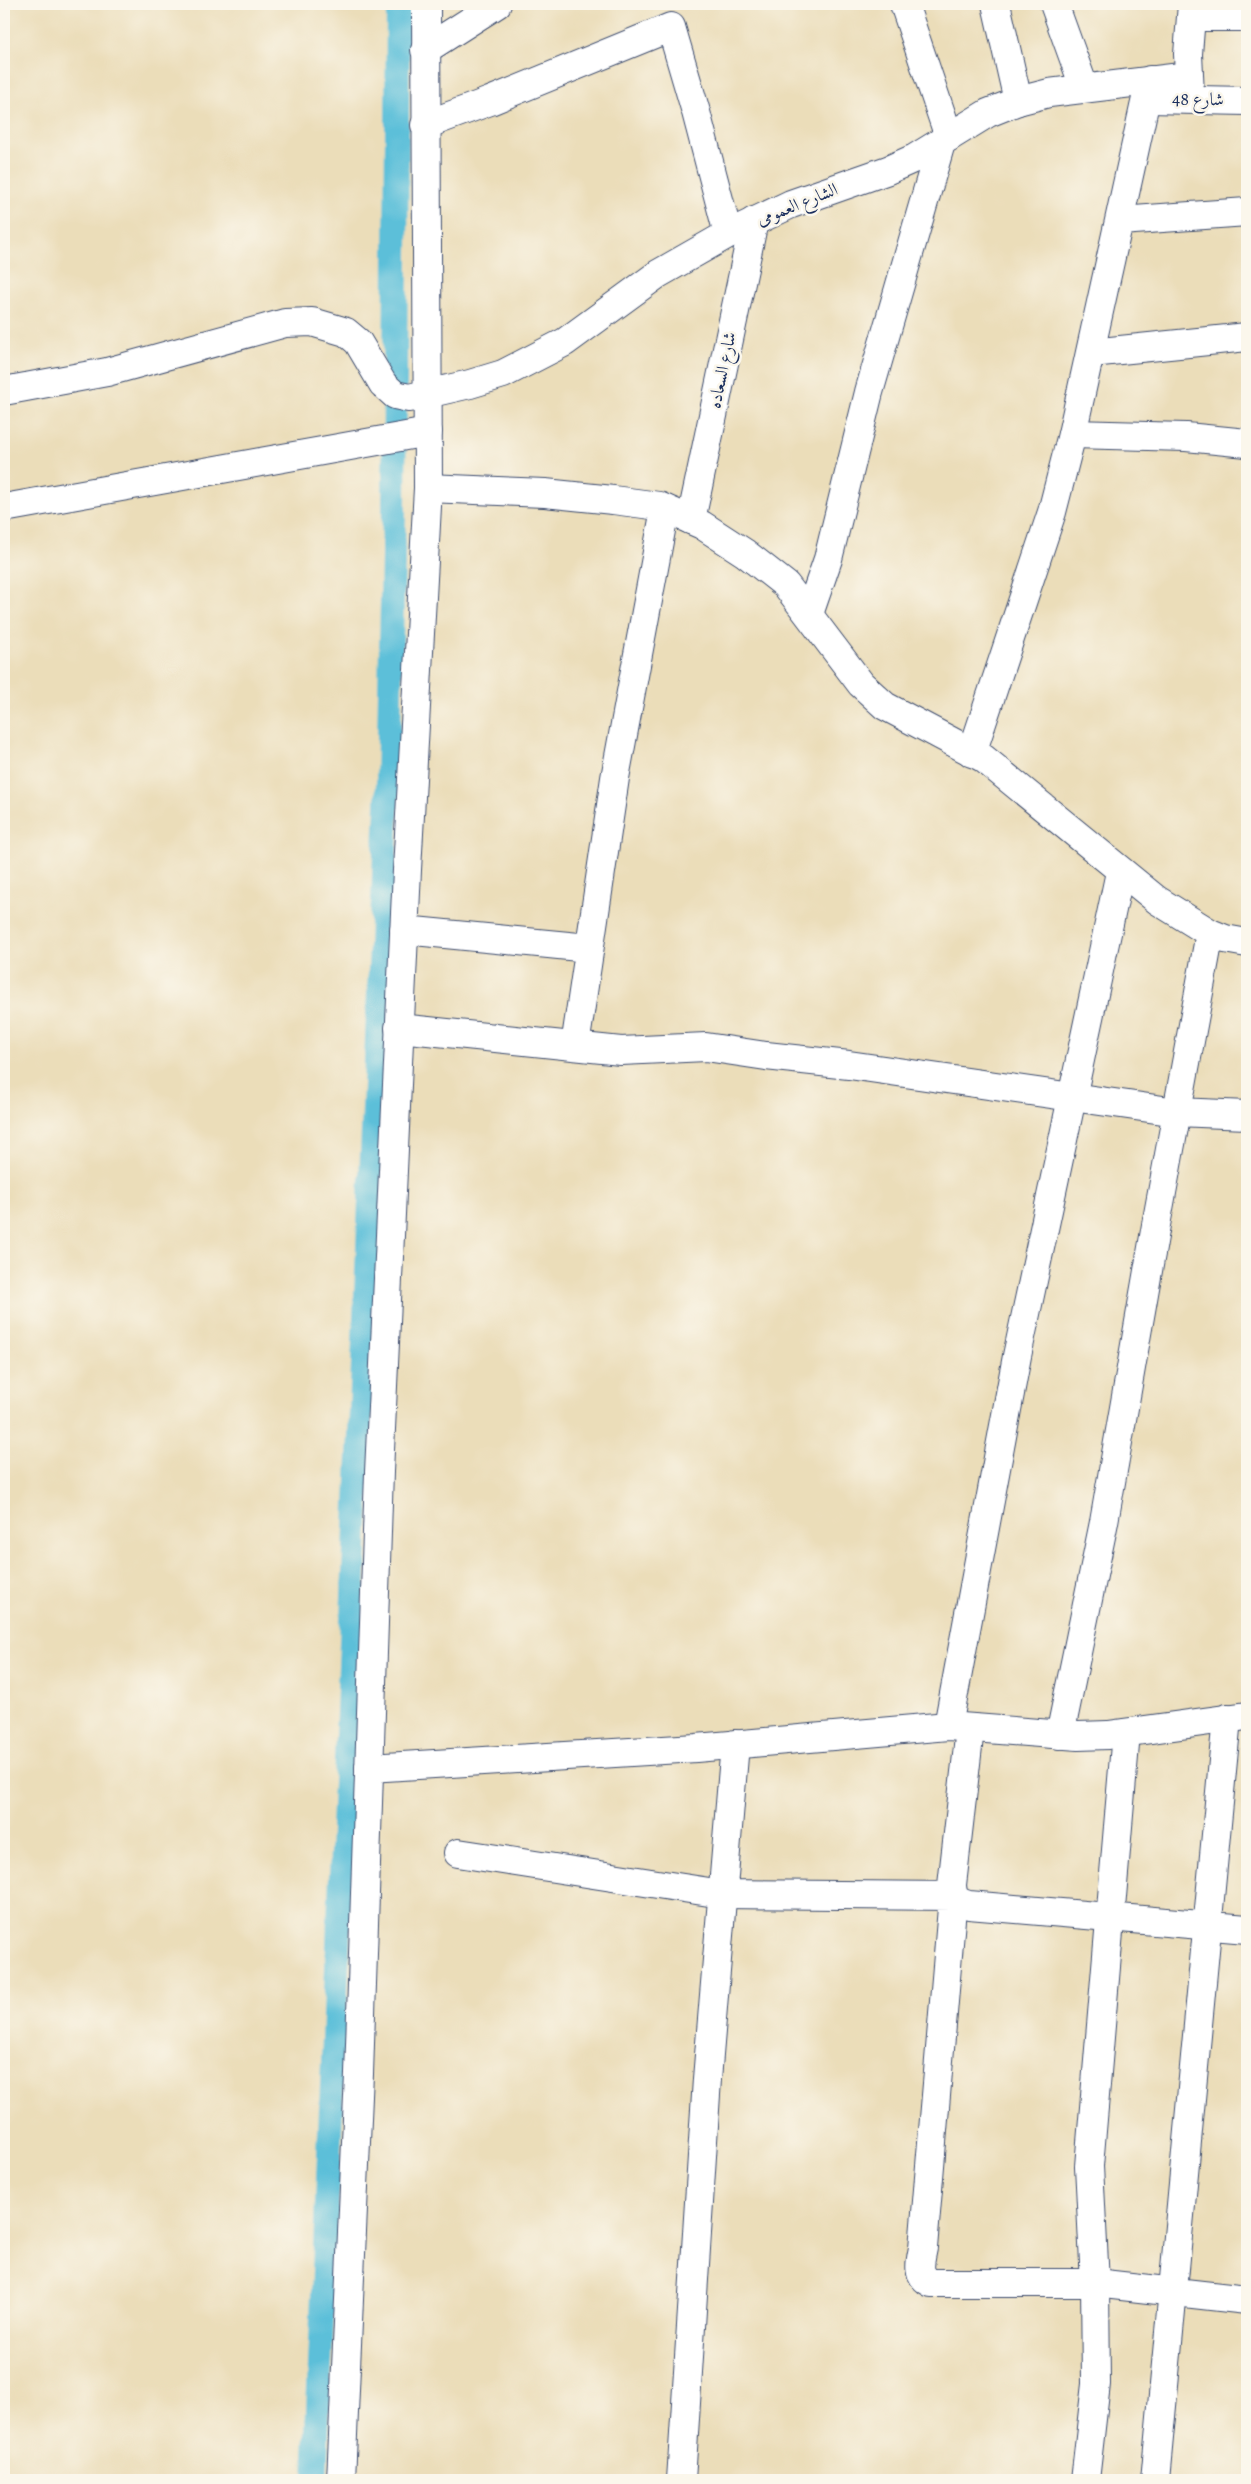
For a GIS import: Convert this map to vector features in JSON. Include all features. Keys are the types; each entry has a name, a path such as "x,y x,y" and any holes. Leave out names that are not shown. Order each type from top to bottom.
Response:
{"street":[{"path":"341,2480 359,2074 379,1462 399,1028 428,488 426,4"},
{"path":"425,50 497,4"},
{"path":"809,614 828,559 869,392 945,140 904,4"},
{"path":"996,4 1018,101"},
{"path":"1054,4 1084,87"},
{"path":"1190,88 1188,54 1192,10 1247,17"},
{"path":"425,125 490,101 669,15 728,234"},
{"name":"الشارع العمومى","path":"4,391 126,367 285,322 312,322 346,332 358,342 383,384 395,395 409,398 495,377 535,360 565,342 658,274 728,234 754,221 829,190 888,170 945,140 988,113 1018,101 1084,87 1149,89"},
{"name":"شارع 48","path":"1149,89 1190,88 1247,101"},
{"path":"972,753 1052,512 1091,352 1149,89"},
{"path":"1120,221 1247,212"},
{"name":"شارع السعاده","path":"691,520 754,221"},
{"path":"1091,352 1247,337"},
{"path":"4,508 428,432"},
{"path":"1072,434 1195,438 1247,443"},
{"path":"428,488 545,493 613,500 666,509 691,520 745,553 786,585 861,684 885,706 983,758 1041,804 1120,872 1157,900 1210,933 1225,939 1247,943"},
{"path":"575,1046 615,778 666,509"},
{"path":"1120,872 1017,1356 959,1727 953,1896 923,2248 919,2268 924,2280 931,2284 1095,2283 1247,2300"},
{"path":"404,930 589,948"},
{"path":"1060,1735 1104,1522 1210,933"},
{"path":"399,1028 647,1052 672,1048 706,1047 1177,1112 1247,1115"},
{"path":"369,1768 959,1727 1078,1736 1126,1734 1237,1717 1207,1925 1155,2480"},
{"path":"1085,2480 1096,2384 1095,2283 1089,2166 1126,1734"},
{"path":"681,2480 706,2079 735,1744"},
{"path":"458,1853 722,1894 953,1896 958,1902 969,1905 1109,1919 1247,1929"}],"waterway":[{"path":"315,2480 388,782 394,510 398,4"}]}
